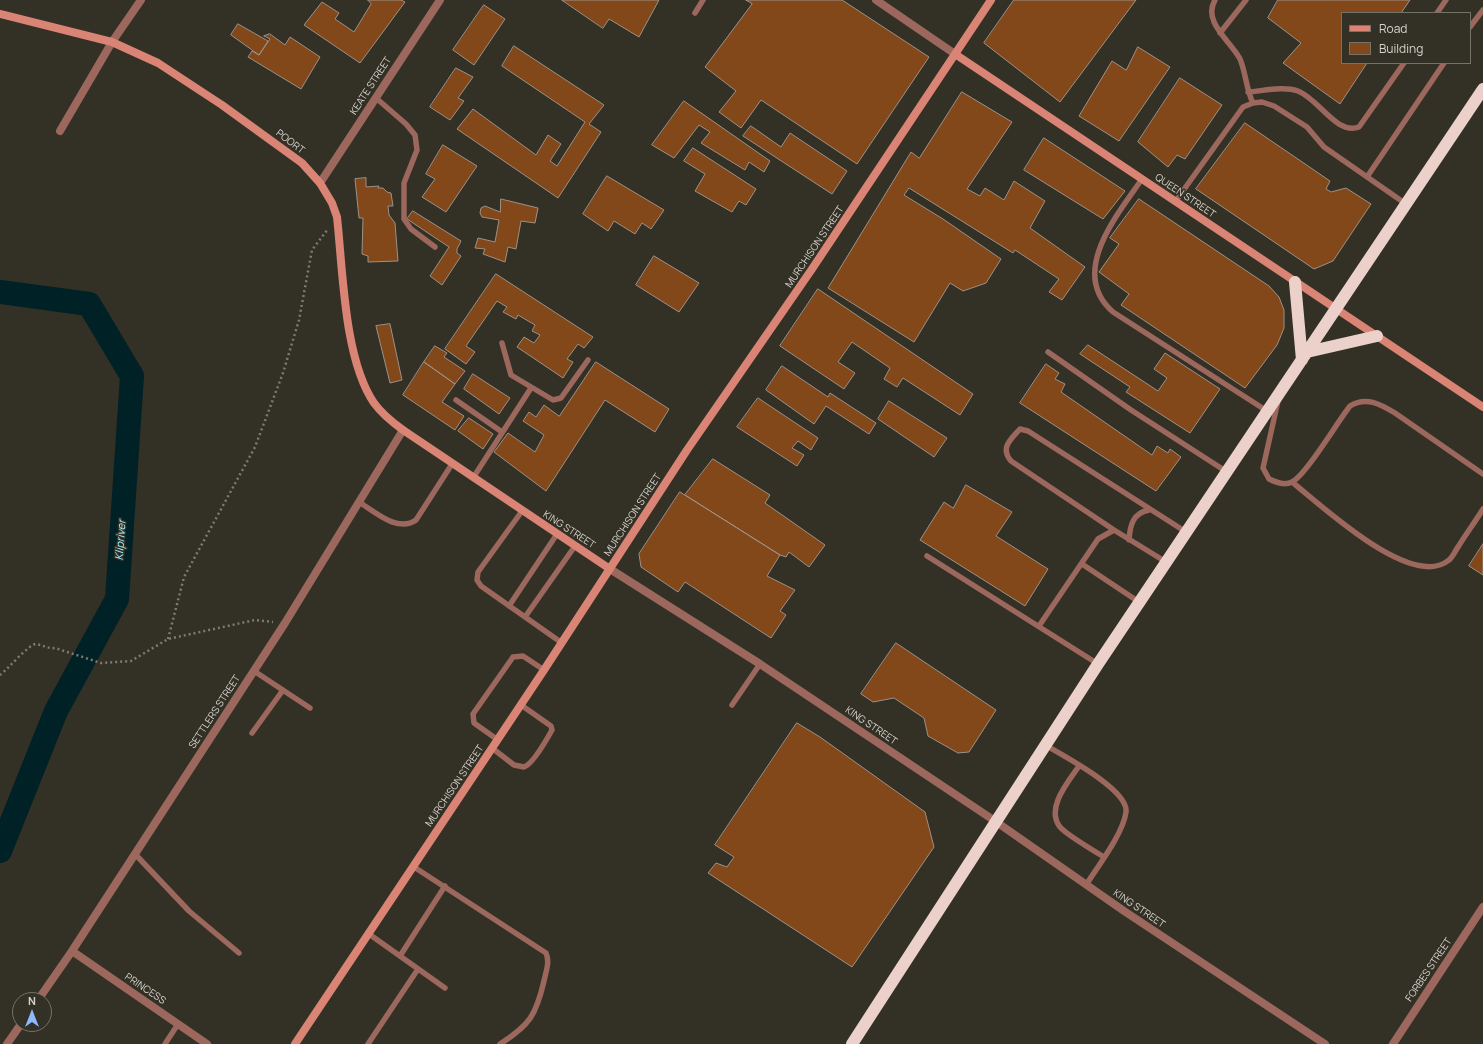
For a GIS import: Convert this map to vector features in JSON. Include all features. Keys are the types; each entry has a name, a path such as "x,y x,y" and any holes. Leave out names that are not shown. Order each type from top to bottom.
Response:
{"highway":[{"path":"852,1044 1098,664 1268,412 1483,88"},
{"path":"1296,282 1305,356"},
{"path":"1305,356 1377,336"}],"street":[{"path":"60,131 112,42 142,0"},
{"name":"KEATE STREET","path":"320,183 440,0"},
{"name":"QUEEN STREET","path":"876,0 1483,407"},
{"name":"MURCHISON STREET","path":"295,1044 498,740 687,450 812,269 991,0"},
{"name":"POORT","path":"0,14 112,42 158,63 222,105 302,164 320,183 332,203 337,218 349,331 358,367 374,403 381,412 403,430"},
{"name":"KING STREET","path":"403,430 610,569 760,664 995,821 1086,885 1325,1044"},
{"name":"SETTLERS STREET","path":"44,992 72,951 285,623 403,430"},
{"name":"FORBES STREET","path":"1392,1044 1483,908"},
{"name":"PRINCESS","path":"72,951 207,1044"},
{"path":"7,1044 15,1032"}],"lane":[{"path":"695,13 703,0"},
{"path":"1215,0 1212,15 1220,33 1240,59 1248,92 1253,103"},
{"path":"1220,33 1246,0"},
{"path":"1438,12 1446,0"},
{"path":"1471,26 1483,10"},
{"path":"1248,92 1283,90 1296,91 1312,98 1337,124 1353,129 1359,126 1403,64"},
{"path":"1367,176 1443,64"},
{"path":"376,98 406,124 415,135 417,150 404,183 403,216 408,226 435,247"},
{"path":"1176,202 1243,107 1253,103 1262,102 1274,106 1307,127 1324,147 1406,204"},
{"path":"1142,179 1108,229 1101,242 1096,261 1095,276 1103,304 1268,412"},
{"path":"502,343 511,375 553,400 559,399 588,360"},
{"path":"1048,352 1131,410 1227,472"},
{"path":"473,478 531,388"},
{"path":"1280,393 1264,468 1269,479 1282,484 1292,482 1304,472 1350,406 1357,401 1368,401 1381,405 1395,413 1483,474"},
{"path":"456,400 502,432"},
{"path":"1166,562 1129,540 1010,462 1005,451 1006,446 1020,429 1028,431 1149,510 1186,532"},
{"path":"359,502 398,524 410,524 416,520 452,464"},
{"path":"1292,482 1355,533 1400,560 1422,567 1435,566 1449,560 1483,509"},
{"path":"1129,540 1132,522 1142,511 1149,510"},
{"path":"522,511 478,572 476,578 481,586 562,643"},
{"path":"1039,626 1098,539 1114,530"},
{"path":"509,606 557,534"},
{"path":"525,617 575,546"},
{"path":"928,556 1098,664"},
{"path":"1082,564 1140,602"},
{"path":"498,740 474,723 473,714 513,657 523,656 544,670"},
{"path":"732,705 760,664"},
{"path":"254,671 310,708"},
{"path":"252,733 283,690"},
{"path":"492,748 514,765 524,767 529,764 546,740 552,730 551,726 521,705"},
{"path":"1045,745 1110,786 1124,803 1126,811 1116,838 1086,885"},
{"path":"1080,766 1063,788 1055,808 1056,821 1061,829 1104,857"},
{"path":"135,854 189,911 239,953"},
{"path":"414,867 543,951 547,957 547,970 539,1002 534,1013 528,1022 500,1044"},
{"path":"400,956 445,886"},
{"path":"369,934 445,988"},
{"path":"368,1044 418,969"},
{"path":"165,1044 178,1024"}],"path":[{"path":"168,639 184,577 255,447 283,373 299,320 312,250 337,218"},
{"path":"0,675 13,665 28,646 36,644 64,650 101,663 131,661 168,639 255,620 285,623"}],"building":[{"path":"368,0 401,0 405,2 360,63 304,25 322,2 339,13 335,19 354,32 371,4"},
{"path":"562,0 659,0 639,37 609,19 603,28"},
{"path":"746,0 842,0 929,57 857,164 761,100 741,128 719,112 736,91 705,67 752,4"},
{"path":"1014,0 1136,0 1060,102 984,43"},
{"path":"1278,0 1410,0 1402,12 1341,12 1341,64 1366,64 1340,104 1283,63 1301,43 1268,18"},
{"path":"484,5 505,19 474,65 453,50"},
{"path":"238,24 268,41 259,55 231,35"},
{"path":"270,34 285,45 290,37 320,57 301,89 248,57 252,51 259,55 270,39 264,36"},
{"path":"514,46 604,105 589,124 601,132 558,198 457,129 473,109 536,155 548,135 561,144 550,161 557,166 585,122 502,66"},
{"path":"1138,47 1170,67 1119,141 1079,116 1112,61 1126,70"},
{"path":"456,68 473,77 458,98 464,101 450,120 430,107"},
{"path":"1180,78 1222,105 1185,159 1177,155 1168,167 1138,142"},
{"path":"962,92 1012,122 967,189 980,196 985,188 1004,200 1014,181 1045,201 1030,228 1085,267 1062,300 1049,292 1059,279 1015,250 1013,253 909,188 904,195 943,219 1001,259 986,283 963,291 950,283 914,342 828,288 911,152 919,158"},
{"path":"684,101 770,161 764,172 749,162 745,170 701,143 710,132 699,125 674,158 652,145"},
{"path":"1245,123 1330,181 1326,189 1331,192 1346,188 1371,204 1333,261 1314,269 1196,189"},
{"path":"751,126 781,147 790,133 847,171 832,194 743,136"},
{"path":"1044,138 1125,191 1103,219 1024,170"},
{"path":"443,145 477,166 446,212 422,197 435,179 426,174"},
{"path":"693,148 756,189 746,205 739,201 732,212 695,191 705,174 684,161"},
{"path":"607,176 664,210 651,229 642,223 635,234 614,221 608,231 583,214"},
{"path":"366,178 366,187 379,186 378,188 383,188 387,192 391,193 393,206 388,206 389,215 395,223 398,261 368,262 368,256 362,254 363,218 359,218 355,179"},
{"path":"501,199 538,208 535,223 521,221 516,249 508,247 505,262 483,254 485,249 475,248 478,238 495,242 499,220 482,217 480,213 481,208 485,206 500,212"},
{"path":"1139,199 1269,286 1279,297 1284,310 1284,328 1277,345 1245,388 1121,305 1129,294 1099,272 1119,244 1110,238"},
{"path":"413,211 461,241 457,249 457,253 461,256 442,285 430,276 449,247 407,219"},
{"path":"654,256 699,283 679,312 636,285"},
{"path":"496,274 593,337 584,348 578,344 567,359 573,362 563,378 517,347 524,337 534,343 540,335 532,331 535,325 518,315 516,319 503,312 507,307 497,301 466,346 475,352 466,364 445,349"},
{"path":"818,289 973,394 960,415 903,378 897,387 884,379 890,368 852,342 838,362 855,373 844,389 780,346"},
{"path":"390,324 402,380 390,383 376,326"},
{"path":"1088,345 1158,391 1167,378 1154,369 1165,353 1220,389 1190,433 1126,392 1130,387 1080,354"},
{"path":"435,346 447,353 444,357 465,371 455,384 424,362"},
{"path":"424,362 455,384 442,402 464,416 455,430 403,395"},
{"path":"596,362 669,409 655,432 605,400 546,491 494,452 508,433 535,452 544,435 523,421 529,412 536,417 544,405 559,416"},
{"path":"1046,364 1059,373 1055,379 1065,384 1061,392 1152,455 1157,446 1168,453 1170,449 1181,457 1156,491 1020,403"},
{"path":"782,366 828,397 830,393 876,423 869,434 826,406 814,424 766,390"},
{"path":"473,374 510,398 499,414 464,389"},
{"path":"758,398 818,438 811,450 798,441 792,448 804,455 797,466 737,427"},
{"path":"889,401 947,438 934,457 878,419"},
{"path":"469,418 493,434 483,449 458,431"},
{"path":"713,459 770,495 765,503 825,545 809,567 789,552 786,557 780,555 685,495"},
{"path":"966,485 1012,512 996,536 1048,569 1025,606 920,540 944,502 953,508"},
{"path":"680,492 780,555 767,576 795,590 780,611 786,615 771,638 685,582 678,592 641,567 639,554"},
{"path":"1483,544 1483,575 1469,566"},
{"path":"896,643 996,710 969,752 958,753 928,736 924,718 894,698 873,702 861,694"},
{"path":"797,723 820,737 925,812 934,847 852,967 708,873 716,863 727,867 734,857 715,845"}],"waterway":[{"name":"Klipriver","path":"0,292 89,304 132,376 117,599 56,711 0,851"}]}
